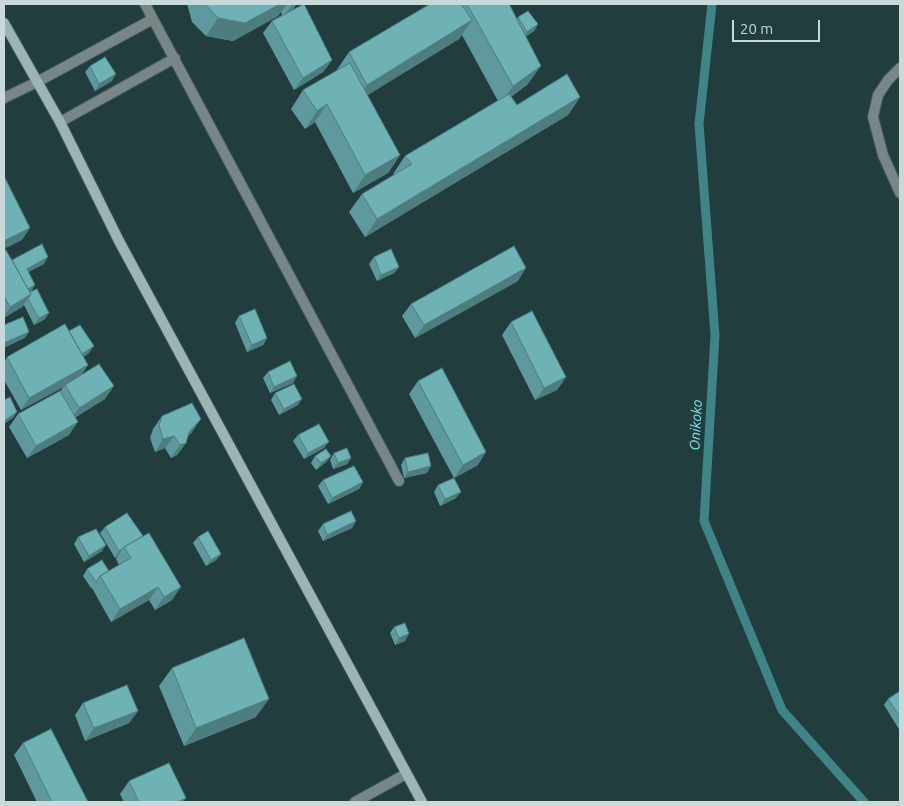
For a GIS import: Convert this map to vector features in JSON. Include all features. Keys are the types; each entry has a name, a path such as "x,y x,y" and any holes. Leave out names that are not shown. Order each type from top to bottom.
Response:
{"main road":[{"path":"4,23 60,122 119,241 422,802"}],"street":[{"path":"145,4 399,482"},
{"path":"4,98 38,82 153,19"},
{"path":"60,122 175,58"},
{"path":"900,68 888,80 878,95 873,117 883,155 900,192"},
{"path":"355,802 406,774"}],"building":[{"path":"205,4 280,4 245,23 218,18"},
{"path":"304,4 332,60 303,78 272,21"},
{"path":"430,4 461,4 472,20 367,85 349,52"},
{"path":"467,4 509,4 541,66 513,86"},
{"path":"528,11 538,24 527,32 518,17"},
{"path":"105,57 116,74 99,84 90,66"},
{"path":"350,63 400,155 365,175 327,104 317,111 303,90"},
{"path":"567,74 580,97 377,219 362,194 412,164 405,156 509,94 517,105"},
{"path":"4,176 30,228 4,241"},
{"path":"42,244 48,257 27,269 35,285 28,289 12,260"},
{"path":"514,246 526,268 424,325 411,304"},
{"path":"391,249 399,267 381,275 374,257"},
{"path":"6,250 31,294 10,307 4,296 4,251"},
{"path":"37,289 49,313 39,318 28,299 31,294 30,292"},
{"path":"255,309 267,338 252,345 239,316"},
{"path":"532,311 566,377 544,388 511,322"},
{"path":"23,317 29,332 4,343 4,325"},
{"path":"65,324 88,365 29,398 7,357"},
{"path":"80,325 94,346 82,354 69,331"},
{"path":"290,361 297,376 274,387 268,372"},
{"path":"99,364 114,386 79,408 65,385"},
{"path":"442,368 486,452 463,465 418,381"},
{"path":"294,384 302,399 284,409 275,393"},
{"path":"60,391 78,422 36,446 18,414"},
{"path":"10,397 17,412 4,421 4,400"},
{"path":"192,403 201,419 189,432 186,443 180,445 174,436 163,439 159,425 162,416"},
{"path":"319,424 329,442 308,453 298,435"},
{"path":"347,448 351,458 338,463 334,453"},
{"path":"326,449 331,456 321,463 315,456"},
{"path":"428,453 431,466 408,472 405,458"},
{"path":"354,466 363,482 332,498 323,480"},
{"path":"454,478 461,492 445,499 438,485"},
{"path":"351,511 356,521 327,535 323,524"},
{"path":"127,513 143,536 119,551 105,527"},
{"path":"96,529 106,545 89,556 78,537"},
{"path":"208,531 221,554 211,560 198,537"},
{"path":"149,533 181,587 164,597 158,587 120,609 100,576 131,558 124,547"},
{"path":"102,560 109,571 100,576 96,582 87,569"},
{"path":"405,623 409,634 399,638 394,627"},
{"path":"244,638 269,699 196,728 172,668"},
{"path":"127,685 138,711 94,728 83,703"},
{"path":"900,691 900,717 888,699"},
{"path":"51,729 88,802 52,802 23,743"},
{"path":"169,763 186,798 177,802 139,802 129,781"}],"waterway":[{"name":"Onikoko","path":"712,4 699,124 715,335 704,521 782,710 864,802"}]}
